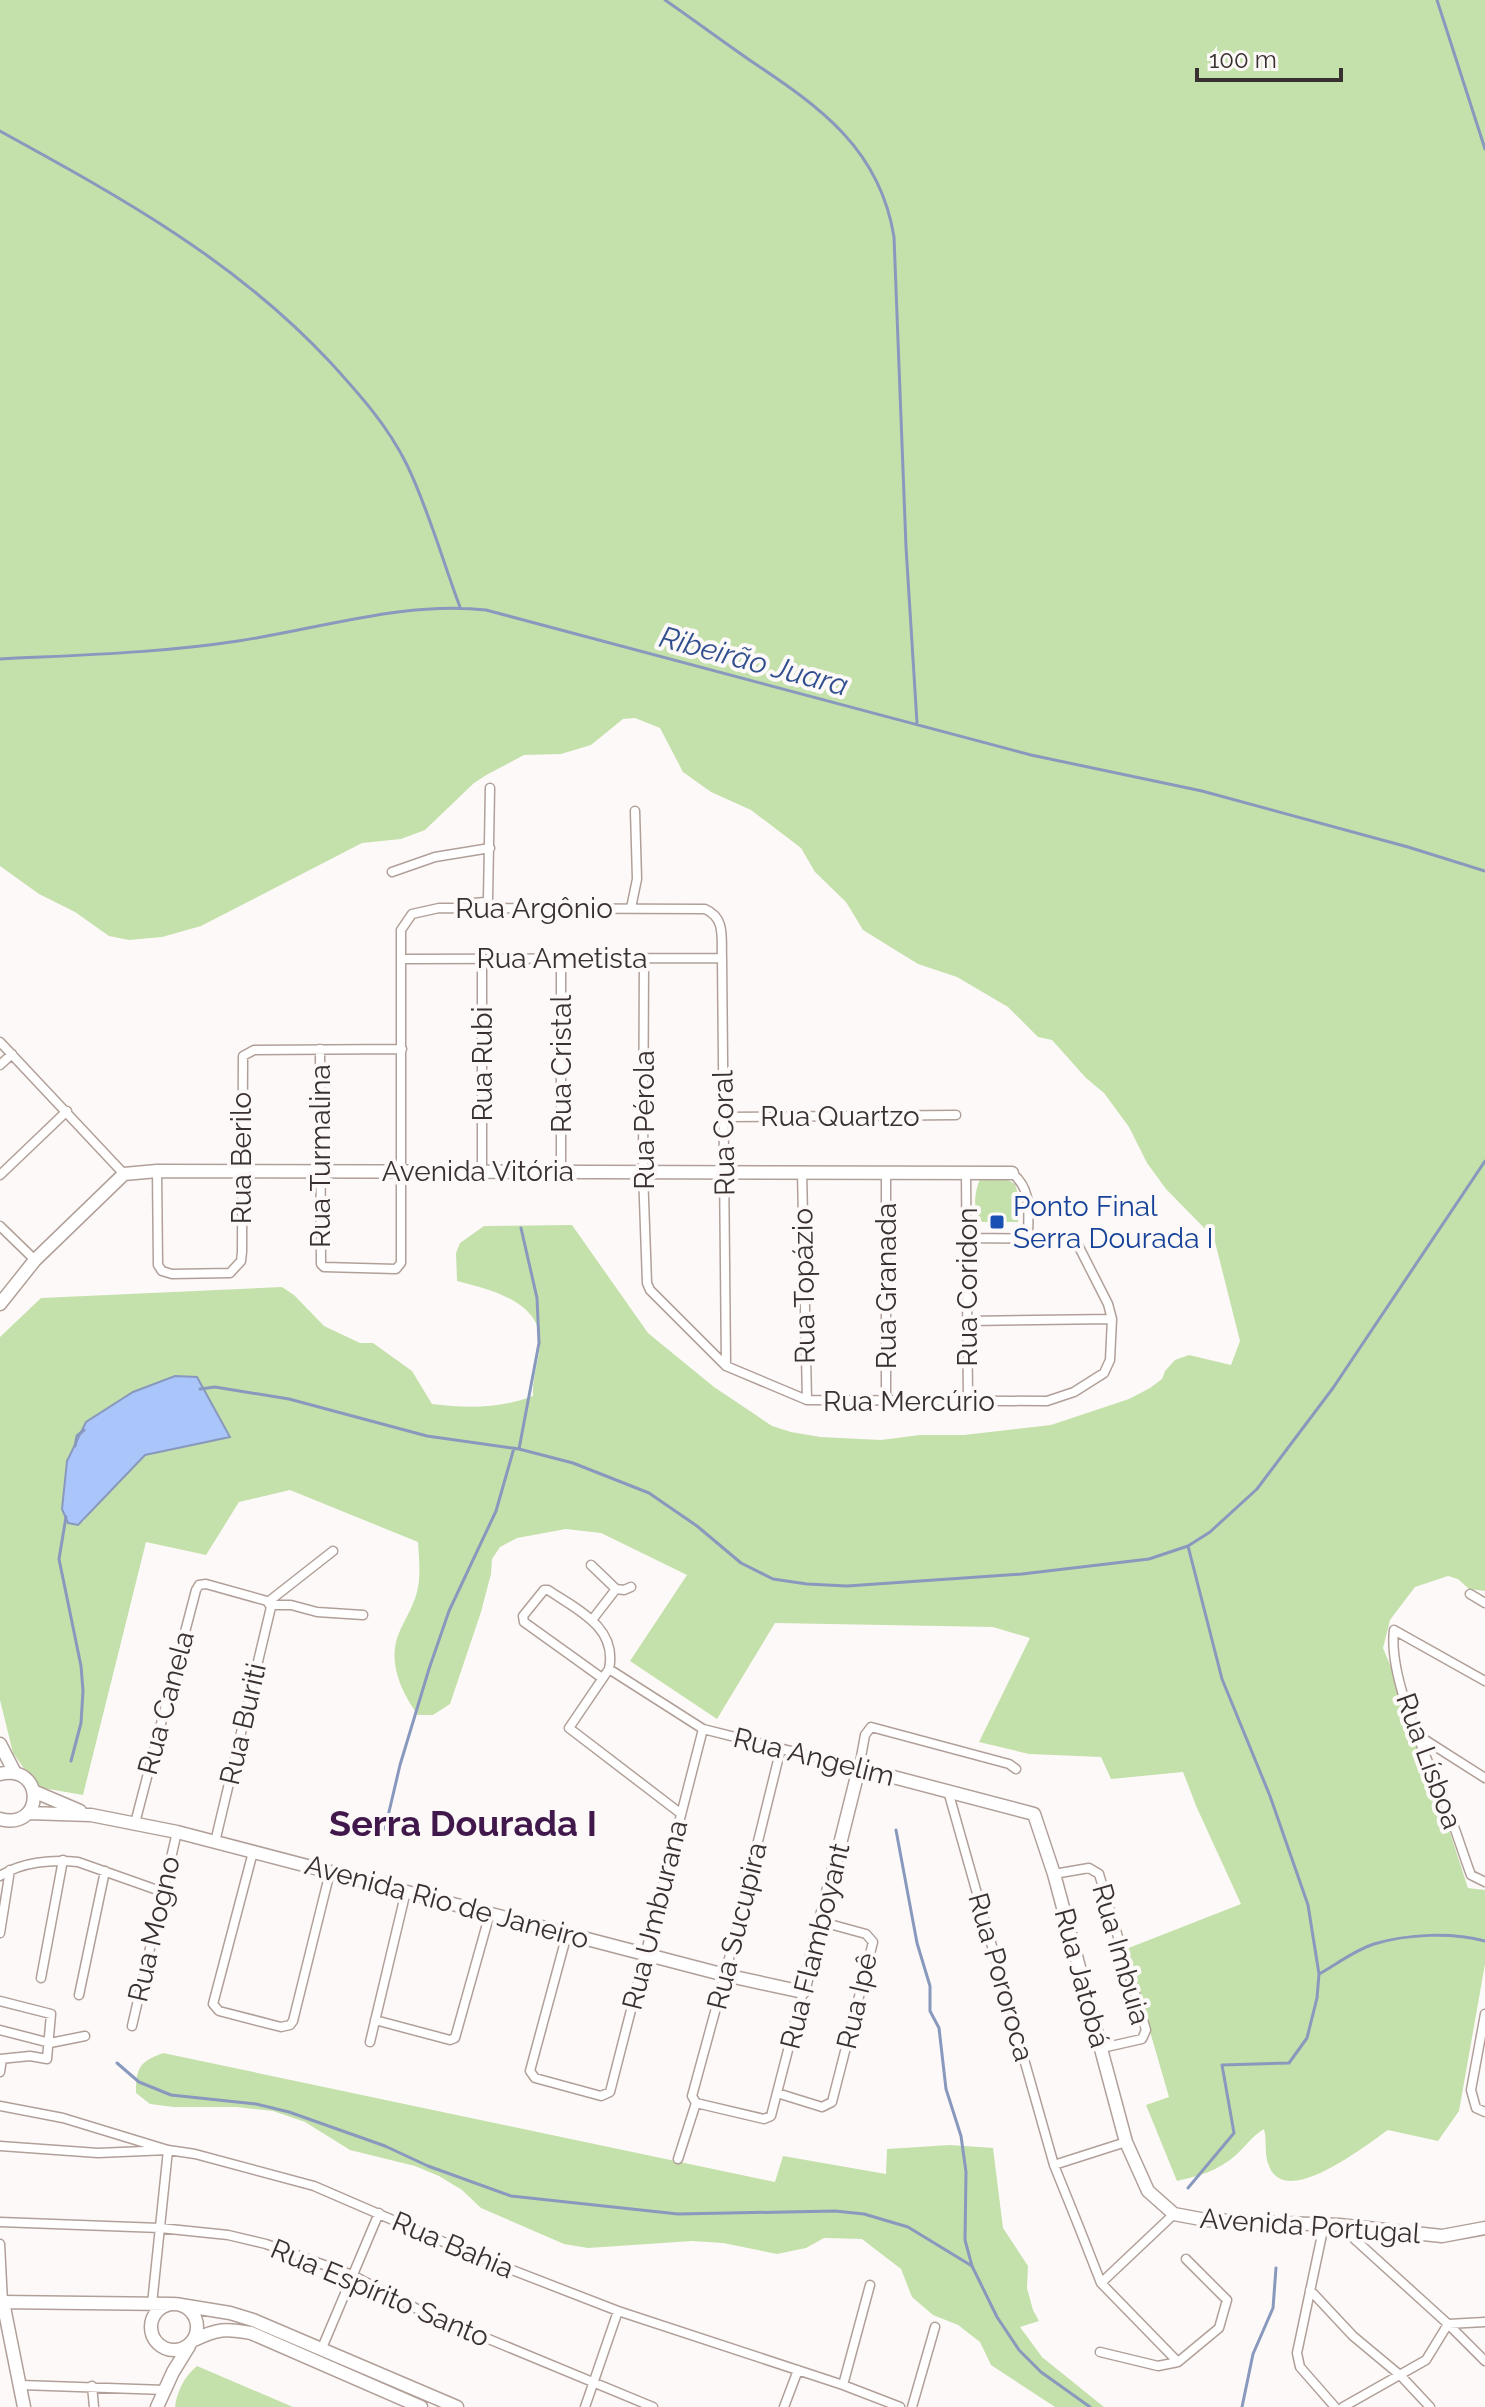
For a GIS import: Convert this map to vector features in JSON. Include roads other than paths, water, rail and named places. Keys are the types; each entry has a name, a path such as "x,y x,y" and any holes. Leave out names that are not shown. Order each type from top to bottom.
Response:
{"street":[{"path":"439,908 486,902 490,788"},
{"path":"631,908 637,879 635,811"},
{"path":"392,872 435,857 490,848"},
{"name":"Rua Argônio","path":"401,1263 401,930 412,914 439,908 705,909"},
{"name":"Rua Coral","path":"705,909 720,920 722,958 726,1366"},
{"name":"Rua Cristal","path":"561,957 561,1172"},
{"name":"Rua Pérola","path":"644,957 643,1172 647,1283"},
{"name":"Rua Rubi","path":"482,958 482,1170"},
{"name":"Rua Ametista","path":"403,959 722,958"},
{"path":"0,1042 124,1174 35,1260 0,1304"},
{"path":"320,1049 402,1049"},
{"name":"Rua Berilo","path":"157,1171 158,1265 165,1273 219,1274 234,1271 241,1261 243,1056 254,1050 320,1049"},
{"name":"Rua Turmalina","path":"320,1049 321,1264 328,1268 392,1270 401,1263"},
{"path":"0,1065 12,1054"},
{"path":"0,1175 67,1111"},
{"name":"Rua Quartzo","path":"724,1117 956,1115"},
{"name":"Avenida Vitória","path":"124,1174 157,1171 482,1170 1012,1173"},
{"name":"Rua Topázio","path":"802,1171 807,1400"},
{"name":"Rua Granada","path":"886,1172 886,1400"},
{"name":"Rua Coridon","path":"966,1173 968,1401"},
{"path":"1012,1173 1026,1189 1029,1201 1028,1238"},
{"path":"1,1228 35,1260"},
{"path":"967,1238 1073,1241 1078,1245 1108,1304 1112,1319 968,1321"},
{"name":"Rua Mercúrio","path":"647,1283 676,1317 726,1366 807,1400 1047,1401 1074,1392 1109,1367 1112,1319"},
{"path":"270,1605 333,1551"},
{"path":"591,1565 616,1589 631,1587"},
{"name":"Rua Canela","path":"135,1823 199,1585 206,1584 270,1605"},
{"path":"592,1620 616,1589"},
{"path":"602,1678 524,1622 523,1616 544,1590 603,1629 611,1659 609,1669 569,1728 680,1813"},
{"path":"1470,1594 1485,1603"},
{"path":"270,1605 363,1615"},
{"name":"Rua Buriti","path":"215,1842 270,1605"},
{"name":"Rua Lísboa","path":"1485,1681 1394,1630 1392,1647 1398,1676 1418,1736 1471,1875 1485,1882"},
{"name":"Rua Angelim","path":"609,1669 703,1729 1034,1814"},
{"path":"859,1768 865,1735 871,1727 1009,1764 1016,1769"},
{"name":"Rua Umburana","path":"567,1934 530,2071 535,2078 601,2096 610,2092 703,1729"},
{"path":"1418,1736 1485,1778"},
{"path":"0,1744 15,1773"},
{"name":"Rua Sucupira","path":"678,2159 696,2103 692,2096 781,1748"},
{"name":"Rua Flamboyant","path":"696,2103 764,2119 771,2116 859,1768"},
{"path":"0,1774 15,1773 27,1779 34,1803 28,1813 17,1820 1,1821"},
{"name":"Rua Pororoca","path":"948,1790 1054,2165 1101,2283"},
{"name":"Avenida Rio de Janeiro","path":"33,1791 91,1815"},
{"name":"Avenida Rio de Janeiro","path":"28,1813 91,1815 177,1832 725,1975 803,1992"},
{"name":"Rua Jatobá","path":"1034,1814 1054,1874 1126,2142"},
{"name":"Rua Mogno","path":"132,2026 177,1832"},
{"path":"253,1852 213,1998 214,2007 219,2011 281,2027 290,2025 330,1872"},
{"path":"0,1876 34,1863 63,1860 163,1892"},
{"path":"41,1978 63,1860"},
{"name":"Rua Imbuia","path":"1054,1874 1089,1868 1099,1874 1146,2030 1142,2039 1102,2048"},
{"path":"0,1933 10,1870"},
{"path":"79,1995 105,1871"},
{"path":"370,2042 406,1891"},
{"path":"375,2020 450,2040 455,2038 490,1913"},
{"name":"Rua Ipê","path":"777,2093 822,2107 832,2102 873,1942 866,1934 822,1922"},
{"path":"0,2001 51,2014 47,2059 30,2056 1,2059 0,2072"},
{"path":"1485,2014 1471,2090 1476,2108 1485,2112"},
{"path":"0,2030 50,2043 85,2036"},
{"name":"Rua Bahia","path":"0,2106 63,2118 168,2150 195,2154 314,2186 476,2256 618,2311 843,2385 900,2407"},
{"path":"1054,2165 1126,2142"},
{"name":"Avenida Portugal","path":"1126,2142 1148,2191 1174,2214 1206,2220 1339,2225 1442,2236 1485,2228"},
{"path":"0,2146 98,2153 168,2150 152,2304"},
{"path":"322,2348 379,2213"},
{"path":"1174,2214 1101,2283 1178,2362"},
{"name":"Rua Espírito Santo","path":"0,2222 160,2228 228,2235 266,2244 352,2275 421,2311 653,2407"},
{"path":"1324,2225 1297,2353 1300,2367 1335,2407"},
{"path":"1339,2225 1485,2361"},
{"path":"0,2244 2,2302 24,2407"},
{"path":"1100,2352 1158,2366 1178,2362 1219,2328 1227,2300 1186,2259"},
{"path":"843,2385 870,2285"},
{"path":"1310,2290 1353,2336 1401,2376 1430,2407"},
{"path":"2,2302 176,2305 230,2313 322,2348 457,2407"},
{"path":"157,2407 165,2390 192,2342 198,2329 195,2317 176,2305 163,2306 154,2315 150,2326 153,2338 161,2347 173,2351 192,2342 214,2331 229,2329 251,2333 421,2407"},
{"path":"585,2407 618,2311"},
{"path":"1448,2324 1485,2322"},
{"path":"1343,2407 1426,2360 1448,2324"},
{"path":"912,2407 935,2327"},
{"path":"784,2407 798,2370"},
{"path":"21,2385 165,2390"},
{"path":"92,2386 94,2407"}],"water":[{"path":"175,1376 197,1377 230,1437 145,1455 78,1525 68,1523 62,1509 67,1461 86,1422 133,1392"}],"waterway":[{"path":"665,0 823,114 861,155 887,206 894,237 906,547 917,723"},
{"path":"1437,0 1485,149"},
{"path":"0,131 133,207 216,262 294,326 331,363 373,411 407,465 460,607"},
{"name":"Ribeirão Juara","path":"0,659 179,648 424,609 486,610 1031,755 1202,791 1485,871"},
{"path":"200,1389 215,1387 289,1399 427,1436 519,1449 573,1463 649,1493 697,1526 741,1563 773,1579 847,1586 1022,1574 1149,1559 1188,1546 1210,1532 1257,1489 1333,1388 1485,1161"},
{"path":"519,1449 539,1343 537,1298 521,1228"},
{"path":"75,1446 77,1436 84,1430"},
{"path":"385,1829 400,1765 429,1669 449,1611 496,1511 514,1448"},
{"path":"66,1517 59,1559 81,1666 83,1691 81,1723 71,1761"},
{"path":"1188,1546 1222,1679 1270,1796 1308,1905 1319,1974 1317,1998 1307,2038 1289,2063 1222,2065 1234,2133 1188,2188"},
{"path":"896,1830 917,1943 930,1986 930,2011 939,2028 946,2089 961,2136 966,2172 965,2240 972,2266 997,2317 1019,2350 1041,2372 1090,2407"},
{"path":"1319,1974 1360,1950 1387,1941 1444,1935 1485,1941"},
{"path":"117,2063 139,2082 171,2095 256,2104 289,2112 511,2196 678,2214 835,2211 864,2214 908,2227 972,2266"},
{"path":"1242,2407 1253,2354 1273,2308 1276,2268"}],"place":[{"name":"Ponto Final Serra Dourada I","path":"997,1222"}],"district":[{"name":"Serra Dourada I","path":"463,1823"}]}
